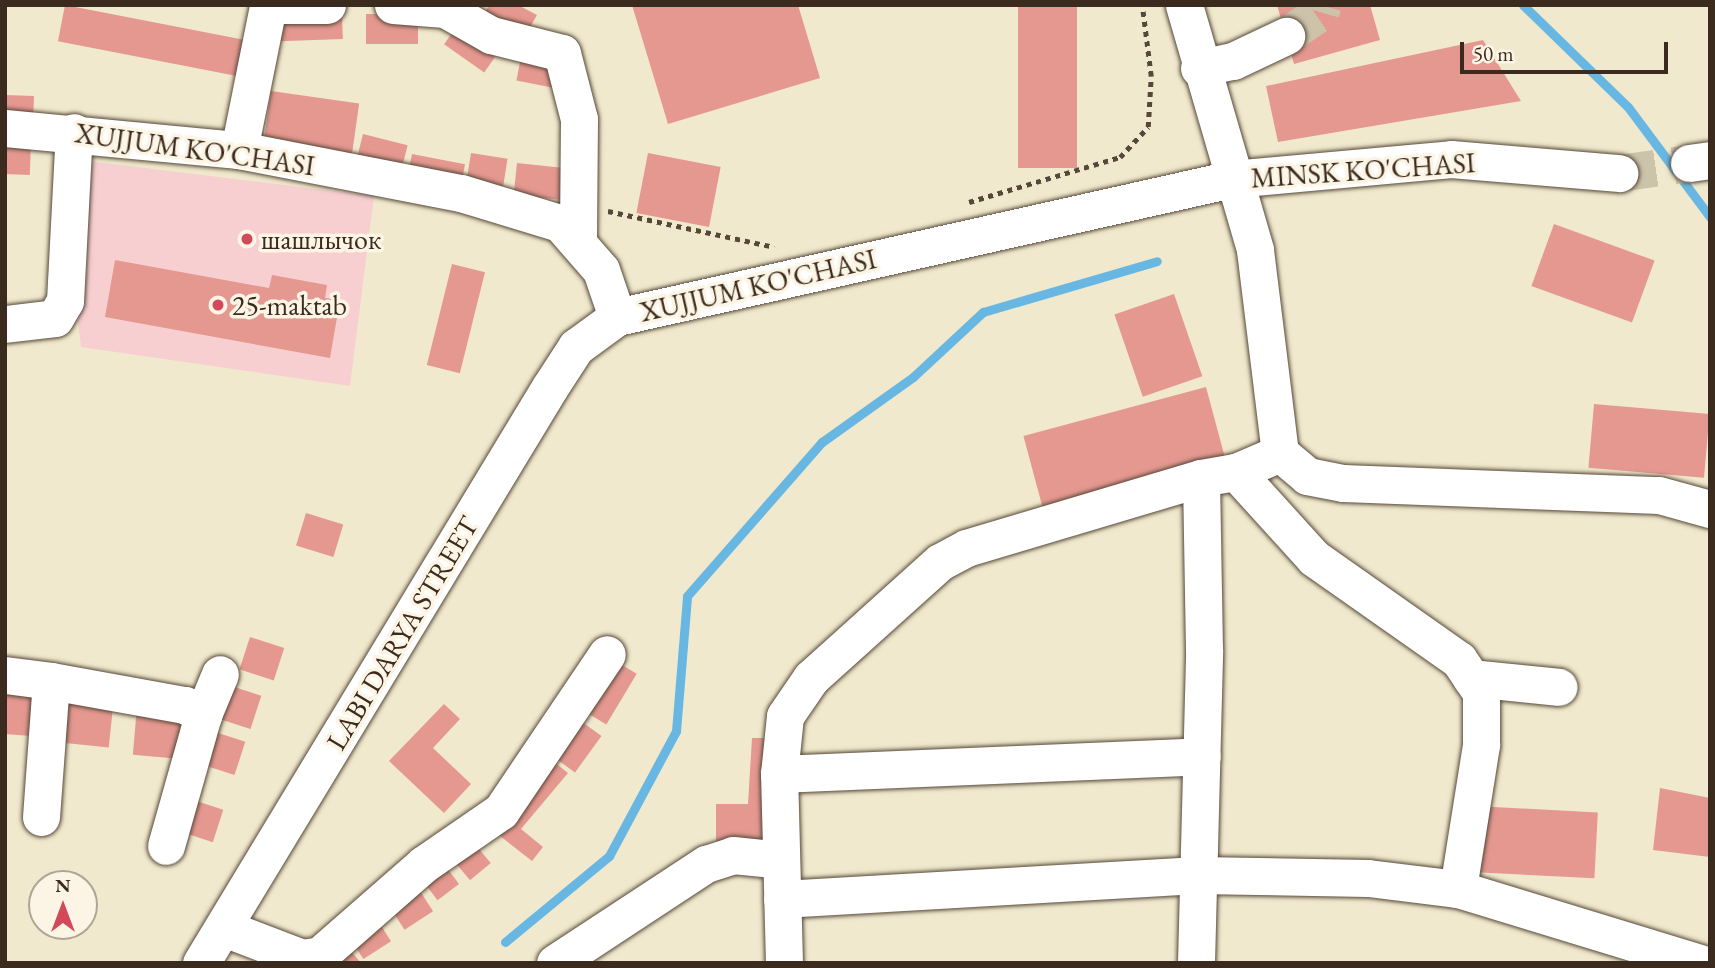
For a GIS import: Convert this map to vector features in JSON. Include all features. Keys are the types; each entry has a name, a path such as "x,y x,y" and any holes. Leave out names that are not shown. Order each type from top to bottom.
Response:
{"street":[{"path":"239,150 268,6 327,5"},
{"path":"393,5 445,9 491,35 562,53 579,119 578,241"},
{"path":"1184,5 1199,68 1255,250 1280,453 1307,476 1343,484 1659,495 1710,509"},
{"path":"1199,68 1233,61 1286,36"},
{"name":"XUJJUM KO'CHASI","path":"5,128 74,132 239,150 461,194 560,223 601,270 617,317 1232,179"},
{"path":"5,324 55,318 65,301 74,132"},
{"name":"MINSK KO'CHASI","path":"1232,179 1451,159 1619,173"},
{"name":"LABI DARYA STREET","path":"201,963 550,387 576,347 617,317"},
{"path":"784,963 779,774 785,716 811,678 940,562 966,548 1201,478 1236,472 1280,453"},
{"path":"1236,472 1314,558 1459,660 1481,693 1481,745 1458,889"},
{"path":"1196,963 1202,756 1201,478"},
{"path":"224,928 302,958 320,955 424,864 500,811 607,654"},
{"path":"166,846 203,715 219,674"},
{"path":"5,675 185,705 203,715"},
{"path":"1471,678 1559,687"},
{"path":"41,817 51,681"},
{"path":"779,774 1202,756"},
{"path":"555,963 706,864 733,855 781,860"},
{"path":"782,899 1197,875 1368,877 1458,889 1700,963"}],"path":[{"path":"962,204 1120,158 1148,127 1151,76 1142,5"},
{"path":"578,205 778,248"}],"shaded area":[{"name":"25-maktab","path":"88,161 374,196 350,386 81,347 71,263"}],"building":[{"path":"65,5 252,41 244,78 58,41"},
{"path":"489,5 518,5 537,15 523,40 482,18"},
{"path":"632,5 798,5 820,78 668,124"},
{"path":"1018,5 1077,5 1077,168 1018,168"},
{"path":"1277,5 1370,5 1380,40 1294,64"},
{"path":"342,14 343,39 280,41 279,16"},
{"path":"366,14 418,14 418,44 366,44"},
{"path":"459,23 499,51 484,72 444,44"},
{"path":"1483,40 1521,101 1278,142 1266,86"},
{"path":"521,57 556,64 552,87 516,81"},
{"path":"271,91 359,103 351,163 263,150"},
{"path":"5,95 34,96 33,126 5,125"},
{"path":"363,134 408,145 400,174 356,163"},
{"path":"5,140 31,141 30,175 5,174"},
{"path":"471,153 508,159 502,193 466,188"},
{"path":"648,153 721,167 709,227 636,213"},
{"path":"412,154 465,164 460,189 407,179"},
{"path":"517,163 571,169 567,200 514,195"},
{"path":"1554,224 1655,261 1632,323 1531,286"},
{"path":"115,260 269,288 272,275 327,285 325,298 340,300 330,358 105,317"},
{"path":"452,264 485,272 460,373 427,365"},
{"path":"1174,294 1202,376 1143,397 1114,315"},
{"path":"1206,387 1226,463 1044,512 1023,436"},
{"path":"1594,404 1710,414 1704,478 1588,468"},
{"path":"306,513 343,524 333,557 296,546"},
{"path":"250,637 284,648 274,680 239,669"},
{"path":"617,662 637,674 606,724 587,713"},
{"path":"228,685 261,696 250,729 217,718"},
{"path":"5,686 36,689 31,736 5,734"},
{"path":"68,695 114,700 109,748 63,743"},
{"path":"444,704 460,719 433,748 471,784 444,813 389,761"},
{"path":"137,707 182,711 178,759 133,755"},
{"path":"578,719 601,736 575,772 552,755"},
{"path":"212,731 245,742 234,775 201,764"},
{"path":"752,738 775,738 771,845 716,843 716,804 748,804"},
{"path":"553,761 568,773 521,829 543,847 532,861 495,832"},
{"path":"1660,788 1710,798 1710,857 1653,850"},
{"path":"190,799 223,810 213,842 179,831"},
{"path":"1475,806 1598,812 1594,878 1472,872"},
{"path":"474,843 491,863 470,880 453,860"},
{"path":"447,868 459,884 437,900 425,884"},
{"path":"420,891 433,911 405,930 391,910"},
{"path":"378,921 391,941 363,959 350,939"},
{"path":"350,950 361,963 334,963"}],"waterway":[{"path":"1523,5 1628,107 1710,217"},
{"path":"505,942 609,856 676,731 687,596 822,442 913,377 983,312 1157,261"}],"tunnel":[{"path":"1286,36 1321,12 1323,5"},
{"path":"1619,173 1689,163"}],"place":[{"name":"шашлычок","path":"247,239"},
{"name":"25-maktab","path":"218,305"}]}
